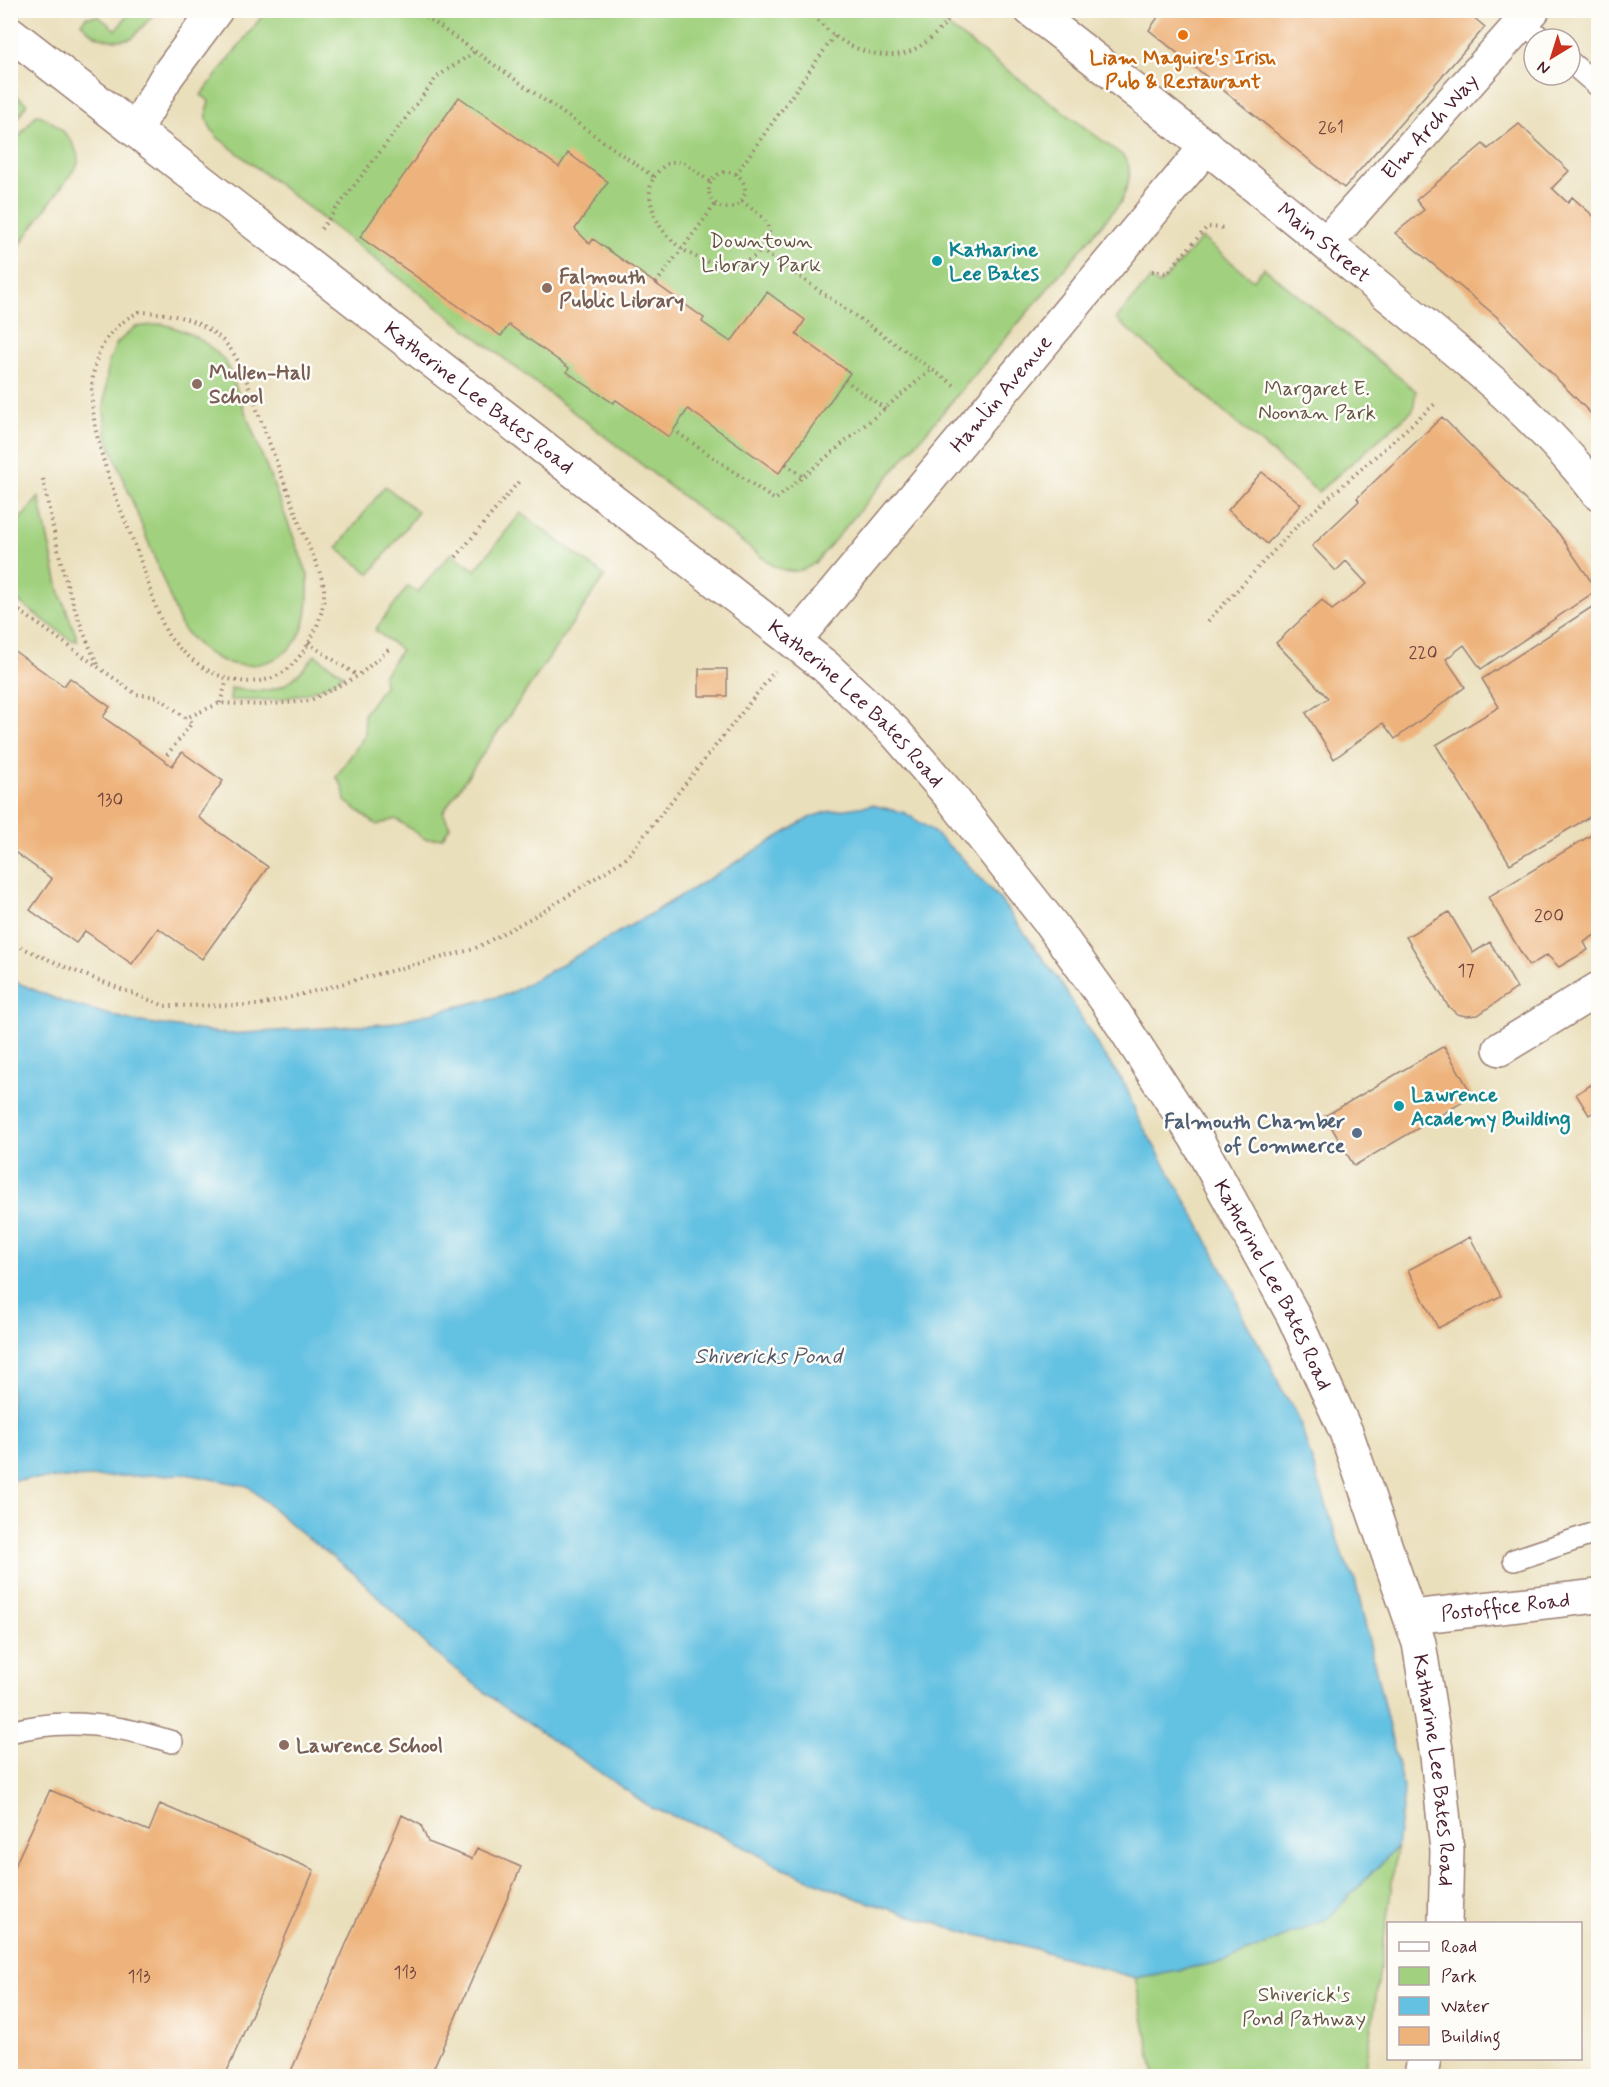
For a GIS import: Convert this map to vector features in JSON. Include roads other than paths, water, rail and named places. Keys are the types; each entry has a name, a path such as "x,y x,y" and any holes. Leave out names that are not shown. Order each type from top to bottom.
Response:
{"street":[{"path":"136,129 166,76 216,10"},
{"name":"Main Street","path":"1031,10 1207,146 1487,378 1578,468 1599,493"},
{"name":"Elm Arch Way","path":"1326,243 1532,24"},
{"name":"Katherine Lee Bates Road","path":"10,33 795,640 896,732 952,798 1052,924 1106,1000 1190,1128 1293,1315 1328,1390 1346,1432 1412,1617"},
{"name":"Hamlin Avenue","path":"795,640 1207,146"},
{"path":"1500,1049 1599,989"},
{"name":"Postoffice Road","path":"1412,1617 1599,1596"},
{"name":"Katharine Lee Bates Road","path":"1412,1617 1419,1643 1440,1780 1447,1850 1445,1922"},
{"path":"1421,2076 1424,2060"}],"lane":[{"path":"1582,72 1599,86"},
{"path":"1514,1560 1599,1532"},
{"path":"10,1732 31,1726 93,1725 135,1730 172,1742"}],"water":[{"name":"Shivericks Pond","path":"872,805 905,813 930,829 962,858 1001,901 1061,983 1101,1051 1126,1086 1137,1116 1190,1208 1233,1289 1244,1319 1297,1414 1343,1557 1355,1580 1404,1792 1397,1847 1327,1919 1226,1961 1135,1978 1022,1945 967,1933 861,1900 785,1869 718,1833 652,1808 501,1705 435,1653 356,1575 295,1528 248,1486 186,1474 11,1480 11,980 63,1002 133,1021 228,1034 386,1024 509,994 649,915 811,817 826,812"}],"place":[{"name":"Liam Maguire's Irish Pub & Restaurant","path":"1183,35"},
{"name":"Katharine Lee Bates","path":"937,261"},
{"name":"Falmouth Public Library","path":"547,288"},
{"name":"Mullen-Hall School","path":"197,384"},
{"name":"Lawrence Academy Building","path":"1399,1106"},
{"name":"Falmouth Chamber of Commerce","path":"1357,1133"},
{"name":"Lawrence School","path":"284,1745"}],"park label":[{"name":"Downtown Library Park","path":"761,252"},
{"name":"Margaret E. Noonan Park","path":"1317,400"},
{"name":"Shiverick's Pond Pathway","path":"1304,2006"}]}
